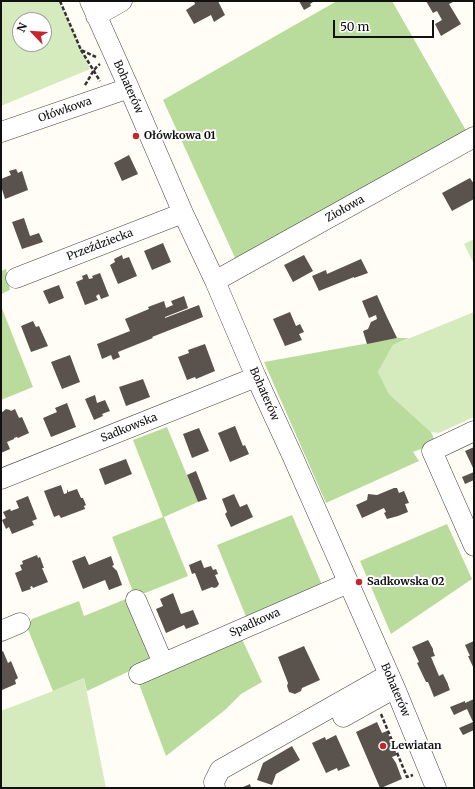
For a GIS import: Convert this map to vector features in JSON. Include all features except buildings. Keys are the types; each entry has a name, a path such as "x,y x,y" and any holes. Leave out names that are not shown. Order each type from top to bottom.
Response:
{"street":[{"path":"93,8 122,1"},
{"name":"Bohaterów","path":"93,8 392,681 436,788"},
{"name":"Ołówkowa","path":"1,132 129,88"},
{"name":"Ziołowa","path":"215,281 472,144"},
{"name":"Przeździecka","path":"16,278 183,213"},
{"name":"Sadkowska","path":"1,479 256,377"},
{"path":"474,431 432,451 474,546"},
{"name":"Spadkowa","path":"139,674 348,583"},
{"path":"136,600 163,663"},
{"path":"1,631 20,623"},
{"path":"343,717 374,699 392,681"},
{"path":"215,788 214,782 220,770 392,681"}],"path":[{"path":"60,1 81,50 103,86"},
{"path":"81,50 100,58"},
{"path":"374,699 407,777 418,773"}],"green space":[{"path":"1,1 59,1 90,69 1,106"},
{"path":"337,1 392,1 468,134 237,262 163,100"},
{"path":"474,239 474,264 464,244"},
{"path":"6,269 10,290 1,294 1,271"},
{"path":"1,306 33,387 1,400"},
{"path":"474,312 474,417 439,433 431,432 389,394 378,372 393,345"},
{"path":"397,338 409,338 393,345 378,372 389,394 431,432 436,443 413,452 419,461 326,503 264,362"},
{"path":"167,427 198,502 164,517 188,576 135,597 112,537 163,517 133,440"},
{"path":"292,515 323,587 247,619 217,545"},
{"path":"447,524 472,579 391,634 360,561"},
{"path":"126,599 152,655 149,662 87,691 84,678 53,691 27,627 32,619 79,601 84,616"},
{"path":"241,637 262,682 241,694 225,710 166,756 138,681"},
{"path":"84,678 106,788 1,788 1,711"}],"place":[{"name":"Ołówkowa 01","path":"136,136"},
{"name":"Sadkowska 02","path":"359,582"},
{"name":"Lewiatan","path":"383,746"}]}
